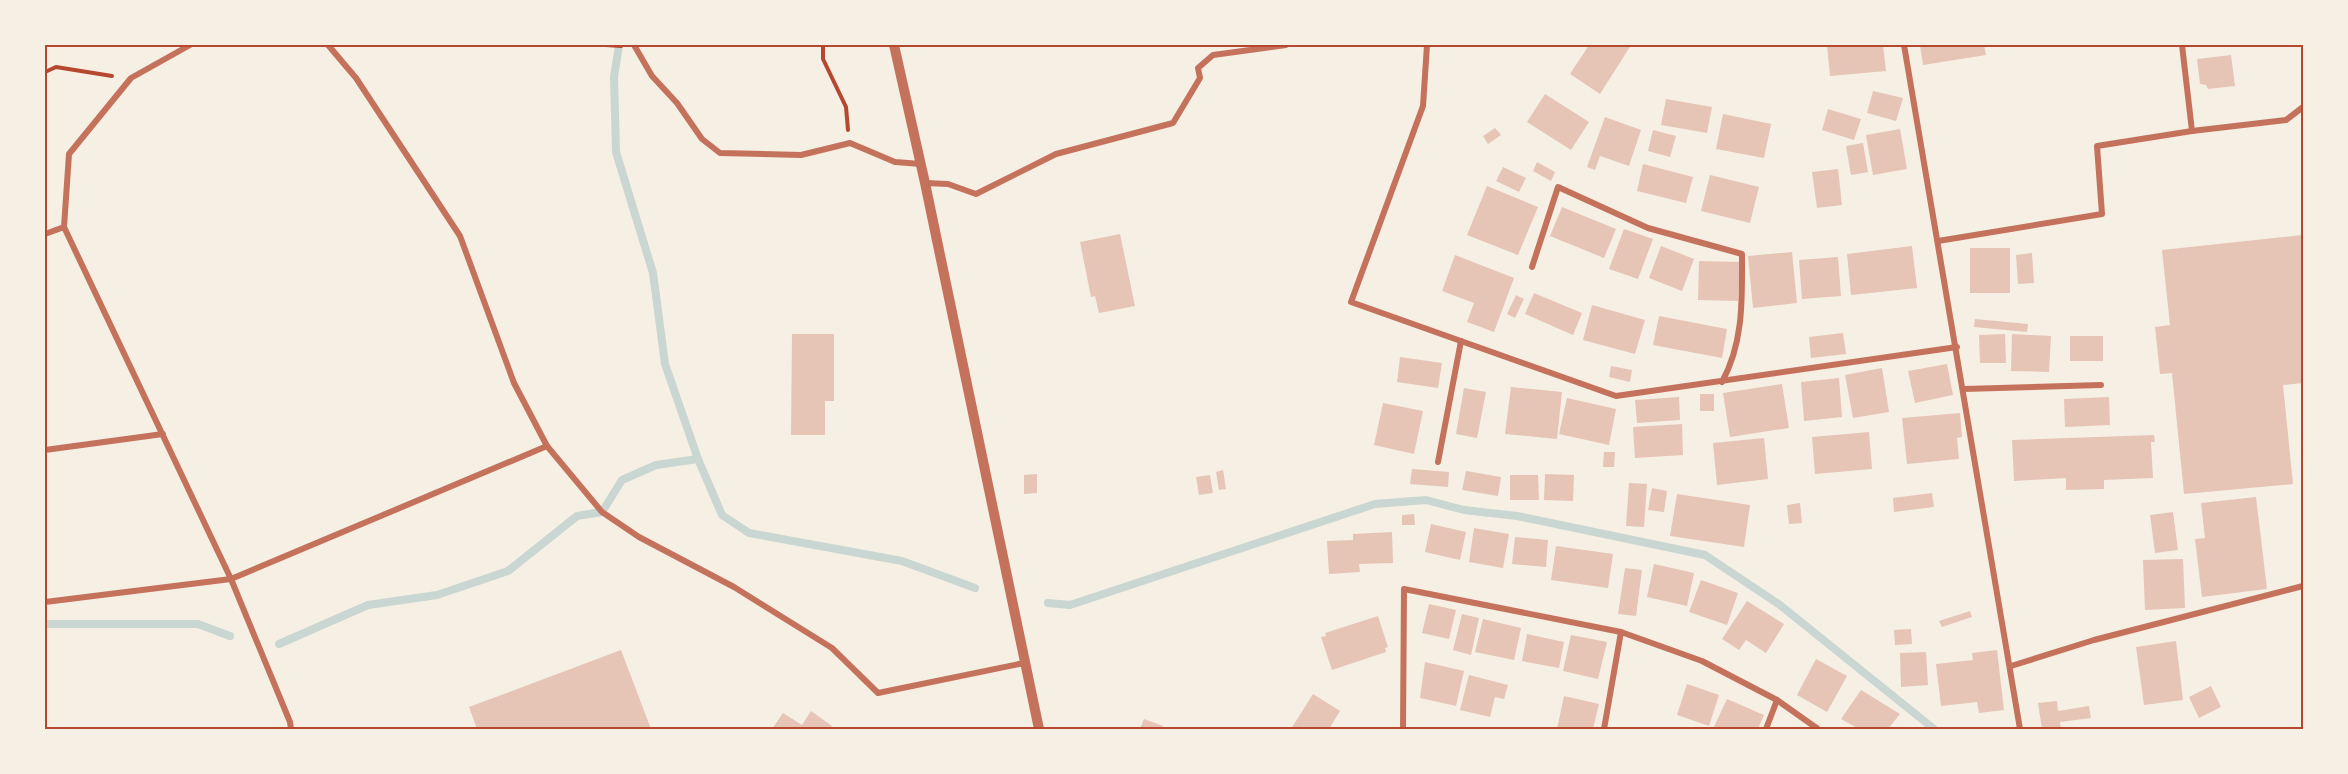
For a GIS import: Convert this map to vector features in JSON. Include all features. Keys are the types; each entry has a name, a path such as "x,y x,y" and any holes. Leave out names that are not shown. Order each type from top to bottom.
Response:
{"street":[{"path":"190,45 131,78 69,154 64,226 231,579 291,729"},
{"path":"328,45 356,78 460,236 514,383 547,446 602,512 639,537 734,587 832,648 878,693 1024,663"},
{"path":"634,45 652,76 677,103 702,139 720,153 801,154 850,143 896,162 921,164"},
{"path":"894,45 921,164 1038,729"},
{"path":"925,183 948,184 976,194 1056,154 1173,123 1200,78 1198,68 1213,55 1286,45"},
{"path":"1426,45 1423,106 1351,302 1617,396 1957,347"},
{"path":"1904,45 2020,729"},
{"path":"2182,45 2192,131"},
{"path":"1938,242 2102,214 2097,146 2192,131 2286,120 2303,106"},
{"path":"1532,267 1558,187 1648,228 1742,254 1741,323 1730,368 1722,382"},
{"path":"45,234 64,226"},
{"path":"1438,462 1461,340"},
{"path":"1964,390 2101,385"},
{"path":"45,450 163,434"},
{"path":"45,602 231,579 547,446"},
{"path":"2011,666 2094,640 2303,586"},
{"path":"1403,729 1404,589 1621,632 1702,661 1777,700 1818,729"},
{"path":"1604,729 1621,632"},
{"path":"1766,729 1777,700"}],"path":[{"path":"823,45 823,58 846,107 850,143"},
{"path":"45,72 56,67 131,78"}],"building":[{"path":"1589,45 1631,45 1600,94 1570,74"},
{"path":"1827,45 1883,45 1886,71 1830,76"},
{"path":"1920,45 1984,45 1986,55 1923,65"},
{"path":"2231,55 2235,86 2208,89 2206,85 2200,84 2197,59"},
{"path":"1873,91 1903,98 1896,121 1867,113"},
{"path":"1545,94 1589,122 1571,150 1527,122"},
{"path":"1666,99 1712,107 1707,133 1661,125"},
{"path":"1828,109 1861,119 1854,140 1822,130"},
{"path":"1723,114 1771,124 1764,158 1716,149"},
{"path":"1605,117 1641,130 1629,166 1600,156 1595,170 1587,167"},
{"path":"1495,128 1501,135 1488,144 1483,136"},
{"path":"1900,129 1907,169 1873,175 1866,135"},
{"path":"1653,130 1676,136 1670,157 1648,151"},
{"path":"1863,143 1868,172 1851,175 1846,146"},
{"path":"1537,162 1555,172 1551,181 1533,171"},
{"path":"1643,164 1693,177 1686,203 1637,191"},
{"path":"1503,167 1526,178 1519,192 1496,181"},
{"path":"1838,169 1842,205 1817,208 1812,172"},
{"path":"1710,175 1759,187 1750,223 1701,211"},
{"path":"1487,186 1538,207 1518,255 1467,235"},
{"path":"1562,207 1616,229 1604,258 1550,236"},
{"path":"1624,229 1653,239 1638,279 1609,269"},
{"path":"1120,234 1135,306 1099,313 1095,296 1091,297 1080,242"},
{"path":"2303,235 2303,383 2283,385 2293,484 2184,494 2172,373 2160,374 2155,327 2170,325 2162,250"},
{"path":"1661,246 1694,259 1682,291 1649,278"},
{"path":"1912,246 1917,288 1851,295 1847,254"},
{"path":"1970,248 2010,248 2010,293 1970,293"},
{"path":"1792,252 1797,303 1753,308 1748,256"},
{"path":"2032,253 2034,283 2018,284 2016,255"},
{"path":"1455,255 1514,278 1494,332 1467,322 1474,303 1442,291"},
{"path":"1838,257 1841,296 1802,299 1799,260"},
{"path":"1699,261 1740,262 1738,301 1698,300"},
{"path":"1534,293 1582,313 1573,335 1525,314"},
{"path":"1516,295 1524,299 1515,318 1507,314"},
{"path":"1592,305 1645,320 1635,354 1583,340"},
{"path":"1659,316 1727,329 1722,358 1653,345"},
{"path":"1975,319 2028,324 2027,332 1974,327"},
{"path":"1843,333 1846,354 1811,358 1809,337"},
{"path":"792,334 834,334 834,401 825,401 825,435 791,435"},
{"path":"2005,334 2006,363 1980,363 1979,335"},
{"path":"2012,334 2051,336 2049,372 2011,371"},
{"path":"2070,336 2103,336 2103,361 2070,361"},
{"path":"1400,357 1442,363 1438,388 1397,382"},
{"path":"1947,364 1953,395 1915,403 1908,371"},
{"path":"1611,366 1632,370 1630,382 1609,377"},
{"path":"1882,368 1889,412 1853,418 1845,375"},
{"path":"1839,378 1842,417 1804,421 1801,382"},
{"path":"1782,384 1789,428 1730,437 1723,393"},
{"path":"1511,387 1562,392 1557,439 1505,434"},
{"path":"1464,388 1486,392 1477,438 1456,434"},
{"path":"1700,394 1714,394 1714,411 1700,411"},
{"path":"1679,397 1680,420 1637,423 1635,400"},
{"path":"2109,397 2110,425 2065,427 2064,399"},
{"path":"1567,398 1616,409 1609,445 1559,434"},
{"path":"1383,403 1423,411 1414,454 1374,445"},
{"path":"1960,413 1962,437 1957,438 1959,459 1907,464 1902,418"},
{"path":"1682,424 1683,455 1635,458 1633,427"},
{"path":"1869,432 1872,469 1815,474 1812,437"},
{"path":"2154,435 2155,442 2151,442 2153,478 2104,480 2104,489 2066,490 2066,478 2014,481 2012,440"},
{"path":"1764,438 1768,479 1717,485 1713,443"},
{"path":"1604,452 1615,452 1614,467 1603,467"},
{"path":"1412,469 1449,472 1448,487 1410,484"},
{"path":"1223,470 1226,489 1219,490 1216,472"},
{"path":"1466,471 1501,477 1498,496 1462,490"},
{"path":"1037,474 1037,493 1024,494 1024,475"},
{"path":"1545,474 1574,475 1573,501 1544,500"},
{"path":"1210,475 1213,493 1199,495 1196,477"},
{"path":"1510,475 1538,475 1539,500 1510,500"},
{"path":"1629,483 1647,484 1644,527 1626,526"},
{"path":"1652,488 1667,491 1664,512 1648,510"},
{"path":"1932,493 1934,507 1894,512 1893,498"},
{"path":"1677,494 1750,505 1744,547 1670,536"},
{"path":"2256,497 2267,589 2202,597 2195,539 2205,538 2201,503"},
{"path":"1800,503 1802,523 1789,524 1787,505"},
{"path":"2173,512 2178,550 2155,553 2150,515"},
{"path":"1414,514 1415,525 1402,525 1402,515"},
{"path":"1431,524 1466,532 1460,560 1425,552"},
{"path":"1474,528 1509,534 1503,568 1469,562"},
{"path":"1392,532 1393,563 1359,564 1360,572 1329,574 1327,541 1353,540 1353,534"},
{"path":"1515,537 1548,540 1546,567 1512,564"},
{"path":"1556,546 1613,554 1608,588 1551,580"},
{"path":"2183,559 2185,608 2145,610 2143,560"},
{"path":"1654,564 1694,573 1687,606 1647,597"},
{"path":"1625,568 1642,570 1636,616 1618,614"},
{"path":"1701,580 1738,593 1727,625 1689,612"},
{"path":"1747,601 1784,624 1766,653 1746,640 1739,650 1722,639"},
{"path":"1429,604 1456,610 1449,639 1422,633"},
{"path":"1970,611 1972,617 1942,627 1939,621"},
{"path":"1462,614 1479,618 1471,655 1453,650"},
{"path":"1378,616 1388,647 1385,648 1386,652 1332,670 1321,637 1326,636 1325,633"},
{"path":"1483,619 1521,628 1514,660 1475,652"},
{"path":"1911,629 1912,644 1895,645 1894,630"},
{"path":"1527,634 1564,642 1559,668 1522,661"},
{"path":"1571,635 1607,642 1598,679 1563,671"},
{"path":"2176,641 2183,700 2144,705 2136,647"},
{"path":"621,650 651,729 477,729 469,707"},
{"path":"1997,650 2004,710 1979,713 1977,702 1941,706 1936,664 1973,660 1972,653"},
{"path":"1926,652 1928,685 1901,687 1900,653"},
{"path":"1816,659 1847,676 1827,712 1797,695"},
{"path":"1425,662 1464,671 1456,706 1420,698"},
{"path":"1469,675 1508,685 1504,699 1495,697 1490,717 1460,710"},
{"path":"1687,684 1719,695 1709,726 1677,715"},
{"path":"2211,686 2221,707 2199,718 2189,697"},
{"path":"1861,690 1900,714 1888,729 1859,729 1841,719"},
{"path":"1313,694 1340,711 1329,729 1291,729"},
{"path":"1564,696 1599,704 1593,729 1557,729"},
{"path":"1727,699 1764,715 1758,729 1713,729"},
{"path":"2057,701 2058,711 2089,706 2091,718 2060,722 2061,729 2042,729 2038,703"},
{"path":"811,711 832,726 830,729 772,729 783,713 802,725"},
{"path":"1144,719 1163,726 1161,729 1140,729"}],"waterway":[{"path":"619,45 614,77 616,152 653,273 665,364 698,459"},
{"path":"279,644 368,605 437,595 508,571 577,516 602,512 622,480 656,465 698,459 722,515 749,533 902,561 975,588"},
{"path":"1048,603 1070,605 1375,504 1426,500 1464,510 1517,516 1705,555 1780,605 1934,729"},
{"path":"45,624 198,624 230,636"}]}
